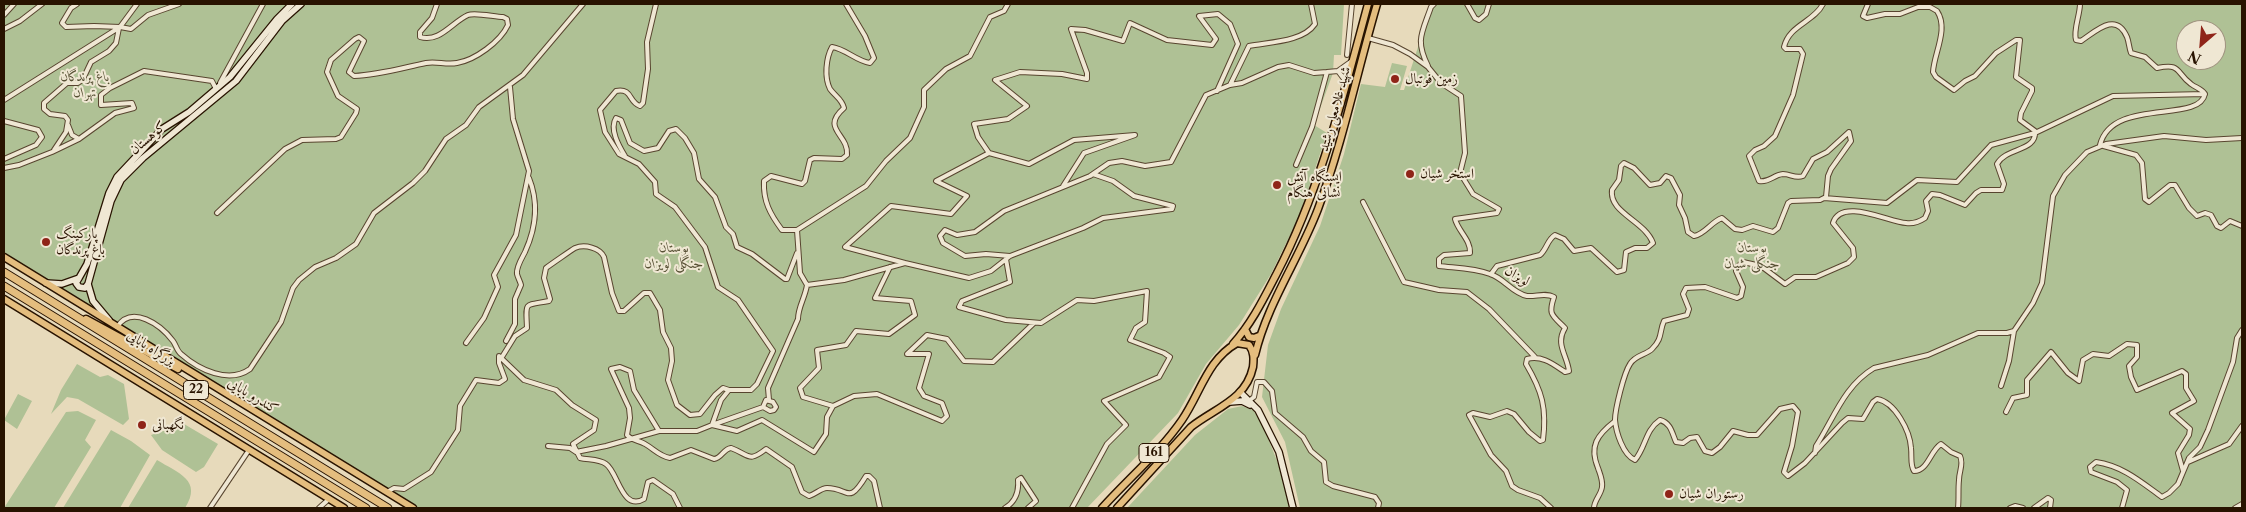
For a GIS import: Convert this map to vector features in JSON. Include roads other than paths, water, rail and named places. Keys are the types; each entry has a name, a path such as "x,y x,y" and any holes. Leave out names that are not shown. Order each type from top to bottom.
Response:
{"highway":[{"name":"بزرگراه بابایی","path":"4,272 388,508"},
{"name":"بزرگراه بابایی","path":"4,286 366,508"}],"main road":[{"name":"کوهستان","path":"78,278 87,264 113,183 162,129 188,112 242,65 277,18 292,4"},
{"name":"کوهستان","path":"88,284 116,188 125,175 236,81 282,21 301,4"},
{"name":"شهید غلامعلی رشید","path":"1102,508 1182,420 1211,366 1245,329 1260,305 1300,226 1325,157 1348,85 1368,4"},
{"name":"شهید غلامعلی رشید","path":"1117,508 1191,427 1230,402 1240,392 1250,376 1259,336 1300,251 1335,160 1377,4"},
{"path":"162,129 169,137"},
{"name":"کندرو بابایی","path":"4,258 413,508"},
{"path":"78,278 76,283 79,287 85,288 88,284 96,306 115,325"},
{"path":"44,282 62,284 78,278"},
{"path":"4,300 344,508"},
{"path":"62,308 109,330 234,399"},
{"path":"1245,329 1250,337 1259,336"},
{"path":"1230,347 1244,342 1249,345 1254,356"},
{"path":"1240,392 1258,410 1279,452 1293,508"},
{"path":"1230,402 1248,403 1258,410"}],"street":[{"path":"4,15 14,4"},
{"path":"4,29 20,21 42,4"},
{"path":"77,4 71,8 62,22 66,27 131,28 148,15 179,4"},
{"path":"4,100 120,27 137,4"},
{"path":"216,89 263,4"},
{"path":"217,213 285,149 302,140 336,139 344,134 356,109 338,96 330,83 327,68 331,60 355,39 359,37 364,42 349,72 354,76 390,72 433,62 456,64 462,62 496,41 508,24 507,19 503,17 472,14 444,32 432,37 420,37 420,32 432,18 436,4"},
{"path":"115,325 129,316 138,316 173,340 179,353 198,366 216,374 233,377 243,374 250,368 281,322 293,288 299,280 315,267 336,258 356,244 374,213 413,183 425,171 446,139 466,125 479,107 510,87 523,75 584,4"},
{"path":"387,492 394,488 404,489 431,472 458,430 460,406 474,382 484,379 499,383 505,379 499,356 502,357 514,336 527,328 525,314 527,307 533,303 546,302 550,299 544,278 546,268 577,247 594,248 602,252 612,293 619,311 624,311 644,293 650,293 655,300 662,316 663,332 672,353 668,380 679,407 690,415 700,414 717,392 723,388 729,390 751,390 757,384 773,351 738,300 718,287 705,247 700,240 674,207 656,194 655,182 639,164 619,154 605,132 600,110 616,91 623,89 636,105 640,106 643,103 648,69 647,42 656,4"},
{"path":"846,4 865,36 874,58 870,63 864,62 841,48 832,47 827,55 828,81 831,90 843,102 844,108 834,118 834,126 847,148 846,155 842,159 814,158 810,160 805,181 802,184 771,176 764,182 764,193 770,213 782,230 797,230 866,186 886,160 910,138 924,107 924,90 946,69 970,56 990,17 1004,11 1008,4"},
{"path":"1230,85 1248,46 1299,36 1310,31 1315,24 1311,4"},
{"path":"1347,55 1352,4"},
{"path":"1429,69 1419,44 1430,7 1434,4"},
{"path":"1467,4 1475,18 1479,20 1486,14 1489,4"},
{"path":"1823,4 1818,13 1799,25 1785,42 1784,47 1786,49 1800,49 1803,54 1793,95 1774,136 1764,146 1755,150 1749,156 1759,181 1769,181 1784,174 1799,177 1803,176 1813,159 1827,152 1849,132 1851,141 1831,169 1828,176 1827,193 1823,198"},
{"path":"1868,4 1863,16 1867,18 1885,14 1900,14 1918,7 1930,7 1937,11 1941,22 1940,42 1933,72 1936,77 1954,90 1965,80 1975,76 2000,50 2016,40 2020,40 2016,77 2032,88 2021,113 2020,120 2033,128 2035,133 2032,142 2026,147 2007,152 2000,159 1997,164 2004,184 2002,190 1981,190 1965,205 1940,195 1932,194 1926,201 1928,211 1925,218 1913,223 1904,223 1864,212 1840,214 1833,223 1855,253 1854,258 1848,263 1816,277 1795,277 1785,284 1761,266 1744,262 1737,267 1736,271 1743,287 1741,296 1737,298 1705,287 1686,288 1682,294 1689,309 1688,315 1664,321 1661,337 1653,348 1629,364 1624,376 1615,421 1622,446 1636,460 1649,430 1660,420 1667,423 1670,427 1676,442 1683,444 1690,438 1697,438 1705,451 1712,453 1733,431 1757,435 1780,409 1792,406 1798,412 1792,446 1784,472 1785,475 1797,470 1848,418 1863,420 1872,402 1876,399 1882,400 1895,412 1905,426 1911,447 1914,471 1922,469 1941,444 1960,456 1962,468 1958,482 1960,489 1958,508"},
{"path":"2080,4 2076,40 2081,41 2107,24 2115,24 2125,33 2131,53 2145,57 2157,68 2173,66 2177,68 2192,84 2203,90 2205,94"},
{"path":"1062,188 1084,153 1135,135 1074,140 1029,164 989,153 978,137 974,124 1008,119 1027,106 995,80 1020,72 1062,74 1087,79 1087,73 1071,29 1084,30 1123,41 1130,23 1167,40 1212,45 1216,39 1199,16 1218,14 1230,24 1238,44 1217,91"},
{"path":"79,139 72,135 68,120 64,116 50,114 44,109 44,103 67,83 78,82 83,79 91,62 109,51 116,43 120,27"},
{"name":"لویزان","path":"1368,38 1393,45 1429,69 1441,83 1462,96 1465,154 1460,173 1473,194 1499,209 1497,213 1455,219 1456,225 1471,246 1470,253 1444,255 1439,259 1439,266 1491,274 1506,283 1513,290 1527,296 1548,294 1554,297 1550,309 1553,318 1564,328 1560,335 1561,346 1569,371 1565,372 1542,358 1535,357"},
{"path":"1008,257 986,254 965,256 943,243 940,236 945,230 957,234 975,232 1004,211 1093,174 1109,163 1122,161 1145,166 1171,162 1206,95 1230,85 1242,83 1278,67 1289,65 1314,74 1338,71 1351,63 1355,55"},
{"path":"4,168 19,165 52,152 79,139 115,114 134,108 132,103 101,105 101,95 144,71 212,81 216,89"},
{"path":"1338,71 1348,85"},
{"path":"1296,165 1312,127 1327,72"},
{"path":"506,341 516,324 515,299 521,285 517,275 518,268 530,241 535,221 535,202 528,164 513,119 510,87"},
{"path":"1491,274 1497,266 1540,255 1545,251 1548,242 1555,236 1564,239 1574,251 1591,248 1617,272 1624,270 1626,252 1635,248 1647,248 1652,246 1653,243 1646,231 1623,213 1612,197 1612,190 1619,180 1621,166 1624,163 1634,168 1650,185 1660,184 1666,176 1671,178 1680,195 1679,205 1685,218 1688,232 1694,236 1701,234 1712,223 1722,218 1735,229 1742,230 1753,226 1774,232 1778,228 1785,207 1791,201 1823,198 1887,203 1917,180 1957,182 1991,145 2035,133 2113,96 2205,94"},
{"path":"2100,146 2106,132 2119,122 2143,114 2192,106 2200,101 2205,94"},
{"path":"625,157 615,135 613,124 616,118 622,120 630,143 644,150 658,148 669,131 676,130 685,138 694,153 699,179 714,197 726,226 733,234 737,247 752,254 785,279 788,278 791,272 798,251"},
{"path":"4,120 38,130 42,137 36,145 4,159"},
{"path":"52,152 66,132 68,125"},
{"path":"2001,386 2009,361 2014,331 2033,303 2042,283 2054,196 2070,168 2086,152 2100,146 2164,136 2206,140 2242,138"},
{"path":"2100,146 2136,155 2142,163 2145,200 2149,202 2170,185 2175,185 2189,208 2197,216 2205,213 2211,215 2217,226 2221,228 2230,221 2242,226"},
{"path":"989,153 936,181 967,196 951,214 891,206 845,247 969,278 991,271 1008,257 1083,228 1103,218 1172,209 1174,206 1134,196 1113,181 1093,174"},
{"path":"466,343 484,318 498,287 494,275 516,235 529,176"},
{"path":"1363,202 1404,282 1439,290 1467,292 1490,308 1535,357 1528,359 1526,364 1538,385 1544,405 1543,440 1540,441 1535,438 1514,414 1507,411 1490,417 1473,413 1470,415 1492,455 1506,471 1512,486 1540,498 1551,508"},
{"path":"763,407 770,411 774,410 774,404 769,400 768,388 798,320 798,309 805,298 807,285 800,273 797,230"},
{"path":"1008,257 1010,282 962,301 958,307 1006,320 1041,323 1077,300 1094,301 1147,291 1145,322 1136,328 1130,340 1170,357 1159,377 1104,401 1126,425 1107,444 1072,508"},
{"path":"807,285 844,280 904,263"},
{"path":"833,406 803,397 800,388 819,368 817,350 846,345 856,331 889,334 916,315 911,301 876,298 890,267"},
{"path":"712,425 738,431 762,420 814,452 826,434 827,417 833,406 854,396 877,394 942,421 947,416 942,402 924,396 919,388 929,354 907,354 927,335 947,338 964,361 993,362 1034,322"},
{"path":"2122,508 2127,490 2118,482 2091,472 2090,467 2096,462 2117,468 2142,481 2162,497 2169,493 2178,484 2188,462 2200,447 2217,410 2233,362 2237,338 2242,330"},
{"path":"1815,453 1816,446 1841,401 1853,384 1867,372 1874,368 1928,355 1978,332 2007,333 2014,331"},
{"path":"2006,412 2013,398 2027,395 2028,380 2051,352 2068,372 2079,380 2083,360 2093,354 2109,356 2127,344 2137,345 2137,357 2130,366 2131,377 2137,390 2182,371 2186,374 2186,388 2194,401 2172,413 2190,429 2189,435 2178,453 2183,471"},
{"path":"502,357 510,368 524,380 556,390 572,405 596,420 594,430 574,444 580,458 605,463 610,468 622,492 632,500 636,502 644,499 648,482 653,480 673,494 680,508"},
{"path":"660,430 648,416 634,390 630,371 626,368 610,369 629,408 630,418 627,435 630,439 645,444 657,454 670,458 691,450 714,459 731,448 749,458 754,458 766,449 792,467 802,492 809,496 823,488 829,487 843,493 852,493 859,488 866,476 869,476 874,481 880,508"},
{"path":"1250,400 1254,397 1257,382 1264,382 1272,390 1275,414 1303,437 1310,451 1324,462 1326,482 1333,486 1375,498 1379,503 1378,508"},
{"path":"712,425 721,400 729,390"},
{"path":"548,446 570,448 576,452 606,446 660,430 677,432 697,431 763,407 766,400 769,400"},
{"path":"1594,508 1602,488 1602,482 1593,452 1597,440 1615,421"},
{"path":"2188,462 2229,444 2242,426"},
{"path":"210,508 249,450"},
{"path":"1005,508 1015,498 1019,488 1018,480 1021,478 1036,502 1035,507 1028,508"},
{"path":"2034,508 2048,498 2051,500 2050,508"},
{"path":"319,508 329,499"},
{"path":"2235,508 2242,504"},
{"path":"2010,508 2015,506 2023,508"}],"place":[{"name":"زمین فوتبال","path":"1395,79"},
{"name":"استخر شیان","path":"1410,174"},
{"name":"ایستگاه آتش نشانی هنگام","path":"1277,185"},
{"name":"پارکینگ باغ پرندگان","path":"46,242"},
{"name":"نگهبانی","path":"142,425"},
{"name":"رستوران شیان","path":"1669,494"}],"park label":[{"name":"باغ پرندگان تهران","path":"85,86"},
{"name":"بوستان جنگلی لویزان","path":"674,256"},
{"name":"بوستان جنگلی شیان","path":"1752,256"}]}
